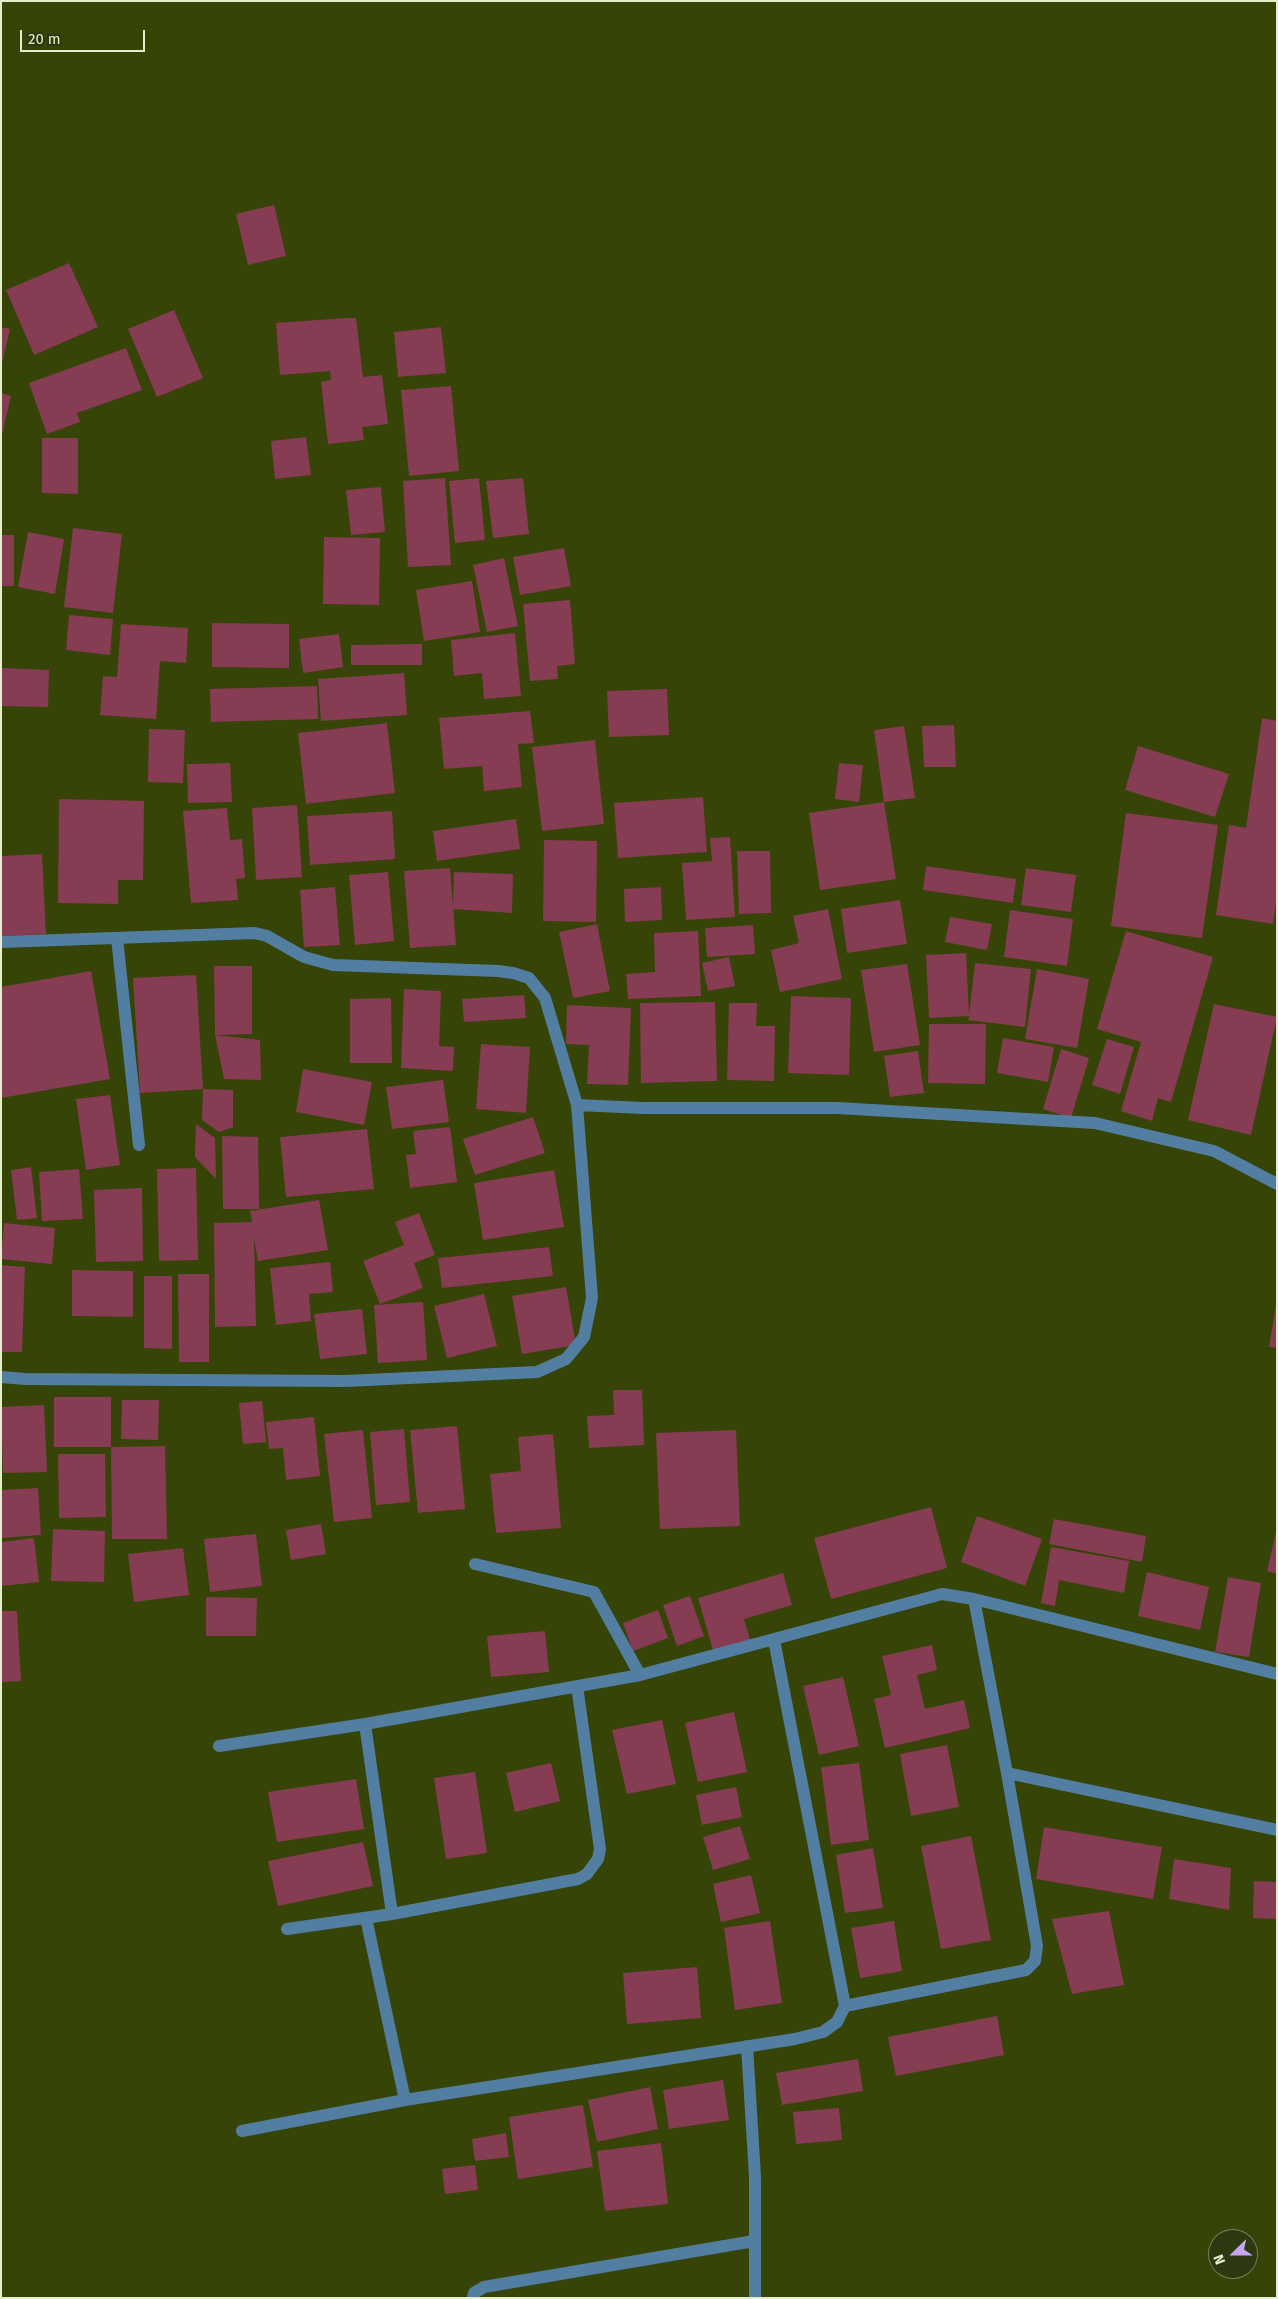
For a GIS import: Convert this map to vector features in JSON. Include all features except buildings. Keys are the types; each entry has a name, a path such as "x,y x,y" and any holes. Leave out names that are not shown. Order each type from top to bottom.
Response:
{"street":[{"path":"1,942 255,933 267,936 304,957 333,965 498,971 528,978 546,998 577,1105 592,1298 584,1337 566,1359 537,1372 346,1381 35,1379 1,1377"},
{"path":"117,938 139,1145"},
{"path":"577,1105 643,1108 837,1108 1095,1123 1214,1150 1277,1184"},
{"path":"475,1564 594,1592 640,1676"},
{"path":"219,1746 365,1724 640,1676 942,1594 974,1598 1277,1674"},
{"path":"845,2006 1026,1970 1036,1961 1037,1946 974,1598"},
{"path":"242,2131 404,2100 747,2046 823,2032 836,2022 845,2006 774,1640"},
{"path":"287,1929 392,1914 578,1879 587,1874 598,1859 600,1849 577,1686"},
{"path":"365,1724 392,1914"},
{"path":"1007,1773 1277,1830"},
{"path":"366,1918 404,2100"},
{"path":"747,2046 755,2177 755,2298"},
{"path":"473,2298 474,2293 484,2287 754,2241"}]}
